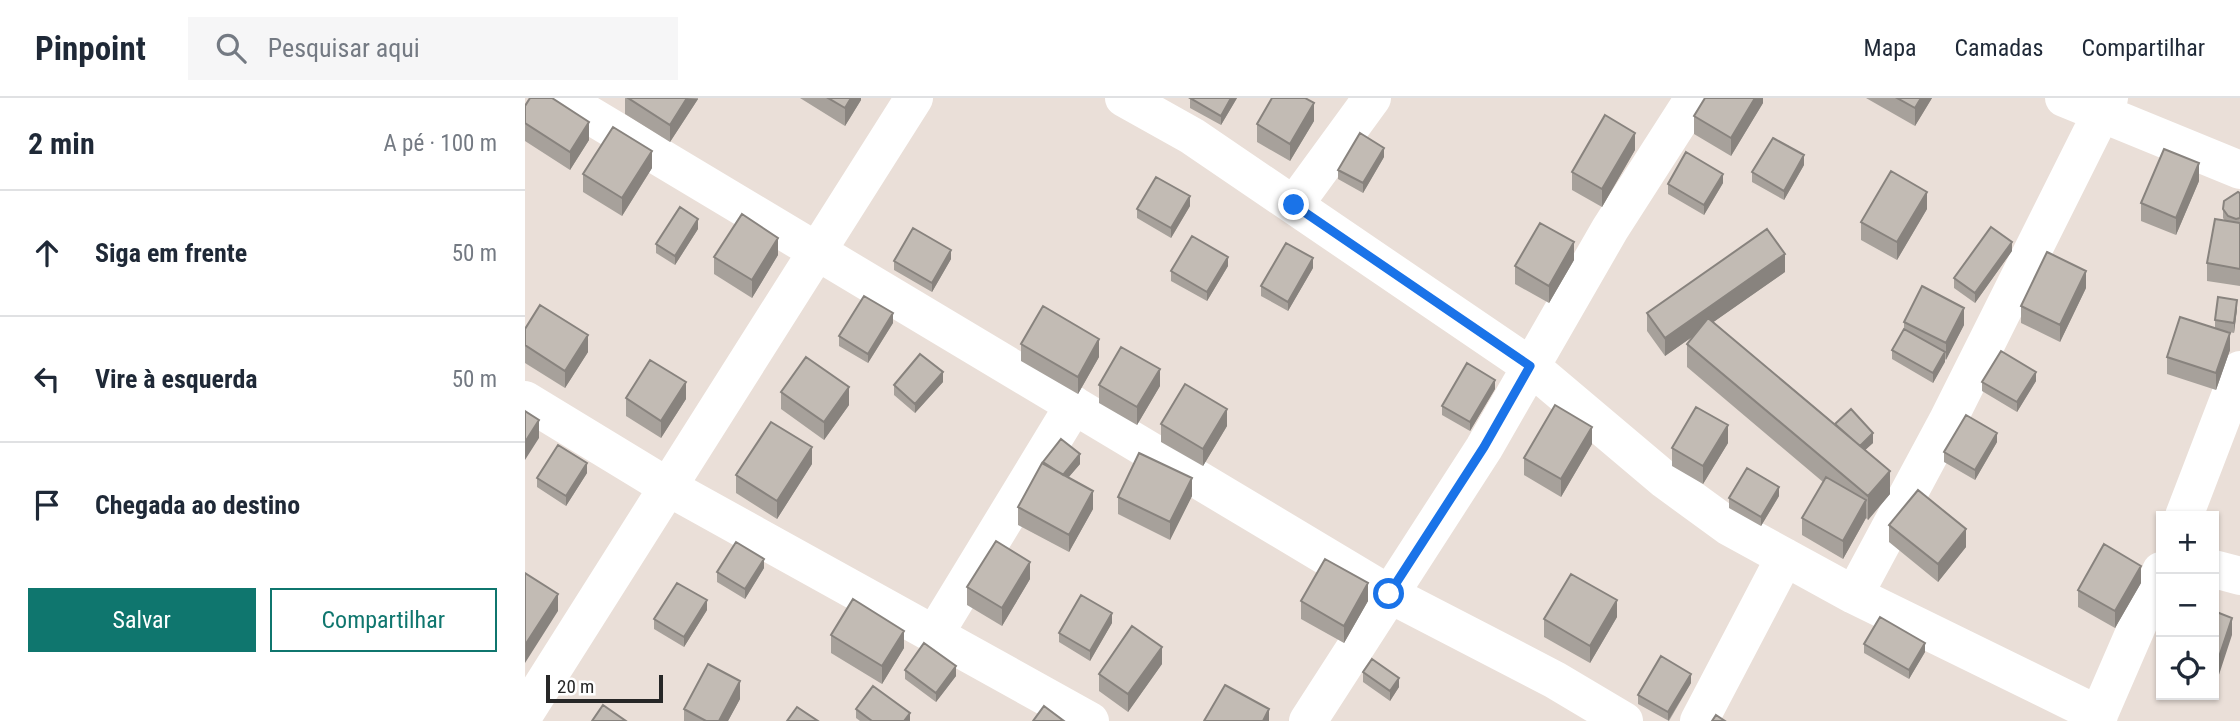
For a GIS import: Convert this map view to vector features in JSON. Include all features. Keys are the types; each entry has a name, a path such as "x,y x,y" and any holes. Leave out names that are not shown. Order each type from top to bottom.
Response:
{"street":[{"path":"561,98 1389,594 1555,680 1624,721"},
{"path":"525,713 914,98"},
{"path":"1124,98 1192,136 1530,366 1665,480 1728,526 1854,595 2097,718 2160,574"},
{"path":"1294,205 1372,98"},
{"path":"1308,721 1484,447 1610,229 1694,98"},
{"path":"2064,98 2105,106 2240,170"},
{"path":"1854,595 1948,420 2105,106"},
{"path":"2186,511 2240,370"},
{"path":"525,400 668,487 934,635 1033,708 1090,721"},
{"path":"934,635 1074,405"},
{"path":"1699,721 1785,557"},
{"path":"2219,570 2240,576"}],"building":[{"path":"530,98 552,98 589,122 570,152 525,123 525,106"},
{"path":"628,98 687,98 670,125"},
{"path":"828,98 851,98 845,108"},
{"path":"1190,98 1231,98 1221,116"},
{"path":"1272,98 1305,98 1314,103 1290,144 1257,124"},
{"path":"1705,98 1755,98 1731,138 1694,116"},
{"path":"1897,98 1921,98 1915,108"},
{"path":"1605,115 1635,133 1602,189 1572,172"},
{"path":"613,127 652,151 622,198 583,174"},
{"path":"1360,133 1384,148 1363,183 1338,170"},
{"path":"1773,138 1804,155 1784,191 1752,172"},
{"path":"2164,149 2199,163 2176,218 2141,203"},
{"path":"1686,152 1723,174 1704,205 1668,184"},
{"path":"1891,171 1927,192 1897,242 1861,222"},
{"path":"1156,177 1190,196 1171,228 1137,209"},
{"path":"2238,192 2240,218 2236,219 2228,216 2223,209 2224,201"},
{"path":"680,207 698,219 675,256 656,244"},
{"path":"742,214 778,238 752,280 714,257"},
{"path":"2215,219 2240,223 2240,269 2207,263"},
{"path":"1540,223 1574,242 1549,286 1515,266"},
{"path":"1991,227 2012,242 1975,293 1954,278"},
{"path":"913,228 951,250 932,283 894,261"},
{"path":"1767,229 1785,254 1665,338 1647,313"},
{"path":"1192,236 1228,257 1207,292 1171,271"},
{"path":"1286,243 1313,258 1288,302 1261,286"},
{"path":"2047,252 2086,271 2060,325 2021,306"},
{"path":"1922,286 1964,308 1946,343 1904,322"},
{"path":"864,296 893,313 868,354 839,336"},
{"path":"2218,297 2237,300 2234,323 2215,320"},
{"path":"540,305 588,335 565,371 525,345 525,329"},
{"path":"1043,306 1099,339 1078,377 1021,344"},
{"path":"2180,317 2230,333 2216,373 2167,357"},
{"path":"1708,318 1890,471 1868,496 1687,344"},
{"path":"1904,329 1945,352 1933,373 1892,350"},
{"path":"1121,347 1160,369 1137,407 1099,385"},
{"path":"2001,351 2036,372 2017,402 1982,382"},
{"path":"920,354 943,372 915,404 894,385"},
{"path":"806,357 849,387 824,422 781,392"},
{"path":"650,360 686,382 661,421 626,398"},
{"path":"1467,363 1495,380 1470,422 1442,406"},
{"path":"1185,384 1227,409 1203,449 1161,424"},
{"path":"1555,405 1592,427 1561,479 1524,458"},
{"path":"1696,407 1728,425 1703,466 1672,448"},
{"path":"1851,409 1873,433 1860,446 1835,424"},
{"path":"525,411 539,420 525,442"},
{"path":"1966,415 1997,433 1975,470 1944,452"},
{"path":"771,422 812,447 777,501 736,475"},
{"path":"1061,439 1080,454 1063,475 1043,462"},
{"path":"558,445 587,463 566,496 537,478"},
{"path":"1139,453 1192,478 1170,522 1118,497"},
{"path":"1042,463 1093,491 1069,535 1018,507"},
{"path":"1747,468 1779,487 1761,517 1729,498"},
{"path":"1826,477 1866,500 1843,541 1802,518"},
{"path":"1918,490 1966,529 1938,564 1889,525"},
{"path":"996,541 1030,562 1002,608 967,587"},
{"path":"736,542 764,559 745,589 717,572"},
{"path":"2104,544 2141,566 2115,611 2078,590"},
{"path":"1325,559 1368,583 1344,626 1301,601"},
{"path":"525,573 558,594 525,645"},
{"path":"1571,574 1617,600 1590,646 1544,619"},
{"path":"677,583 707,600 684,637 654,619"},
{"path":"1081,595 1112,613 1090,651 1059,633"},
{"path":"853,599 904,631 882,666 831,635"},
{"path":"2219,613 2232,618 2219,657"},
{"path":"1880,617 1925,643 1909,670 1864,644"},
{"path":"1132,626 1162,647 1128,694 1099,674"},
{"path":"924,643 956,666 936,693 905,670"},
{"path":"1661,656 1691,674 1668,712 1638,695"},
{"path":"1372,659 1399,678 1390,691 1363,672"},
{"path":"708,664 740,681 719,721 706,721 684,709"},
{"path":"1225,685 1269,709 1263,721 1204,721"},
{"path":"873,686 910,713 904,721 872,721 856,709"},
{"path":"603,705 626,721 592,721"},
{"path":"1044,706 1064,721 1033,721"},
{"path":"797,707 818,721 787,721"},
{"path":"1716,715 1725,721 1712,721"}],"route":[{"path":"1294,205 1530,366 1484,447 1389,594"}]}
